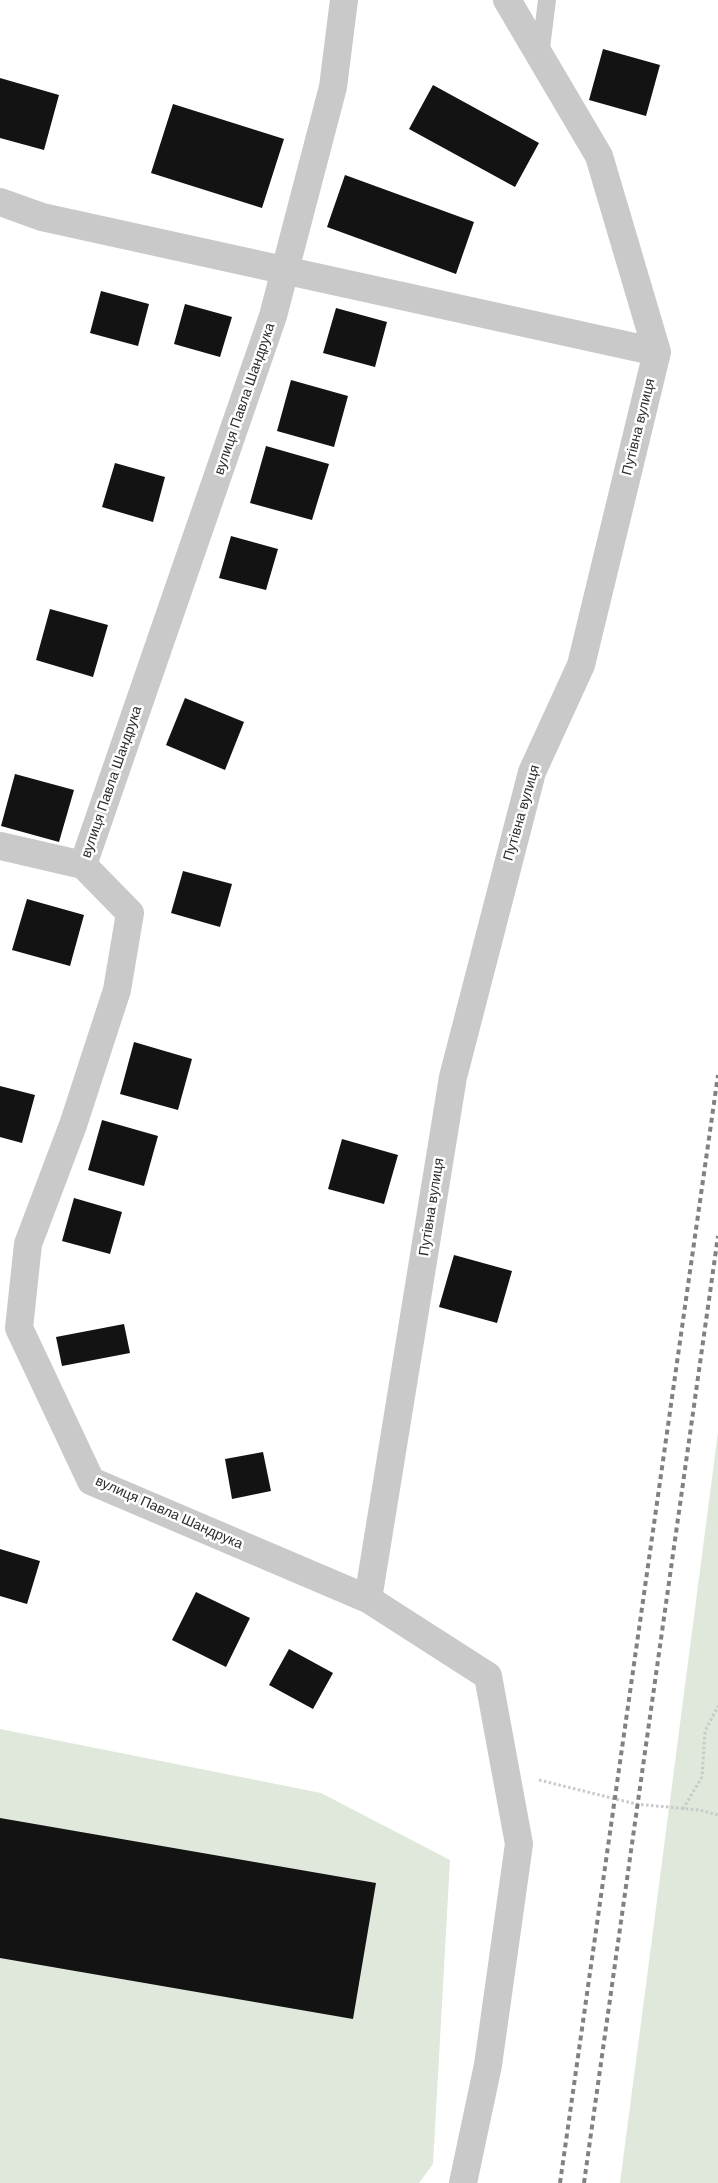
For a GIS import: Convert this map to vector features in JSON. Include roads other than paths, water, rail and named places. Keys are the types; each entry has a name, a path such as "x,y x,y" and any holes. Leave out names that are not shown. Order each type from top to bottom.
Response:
{"street":[{"name":"вулиця Павла Шандрука","path":"344,0 333,87 273,316 83,865 130,913 117,990 73,1125 28,1244 10,1304 19,1328 91,1481 368,1599 488,1676 519,1844 488,2065 463,2183"},
{"path":"0,202 42,217 657,352 599,156 507,0"},
{"name":"Путівна вулиця","path":"368,1599 453,1077 532,772 581,664 657,352"},
{"path":"0,846 83,865"}],"lane":[{"path":"540,56 547,0"}],"railway":[{"path":"560,2183 718,1075"},
{"path":"584,2183 718,1236"}]}
